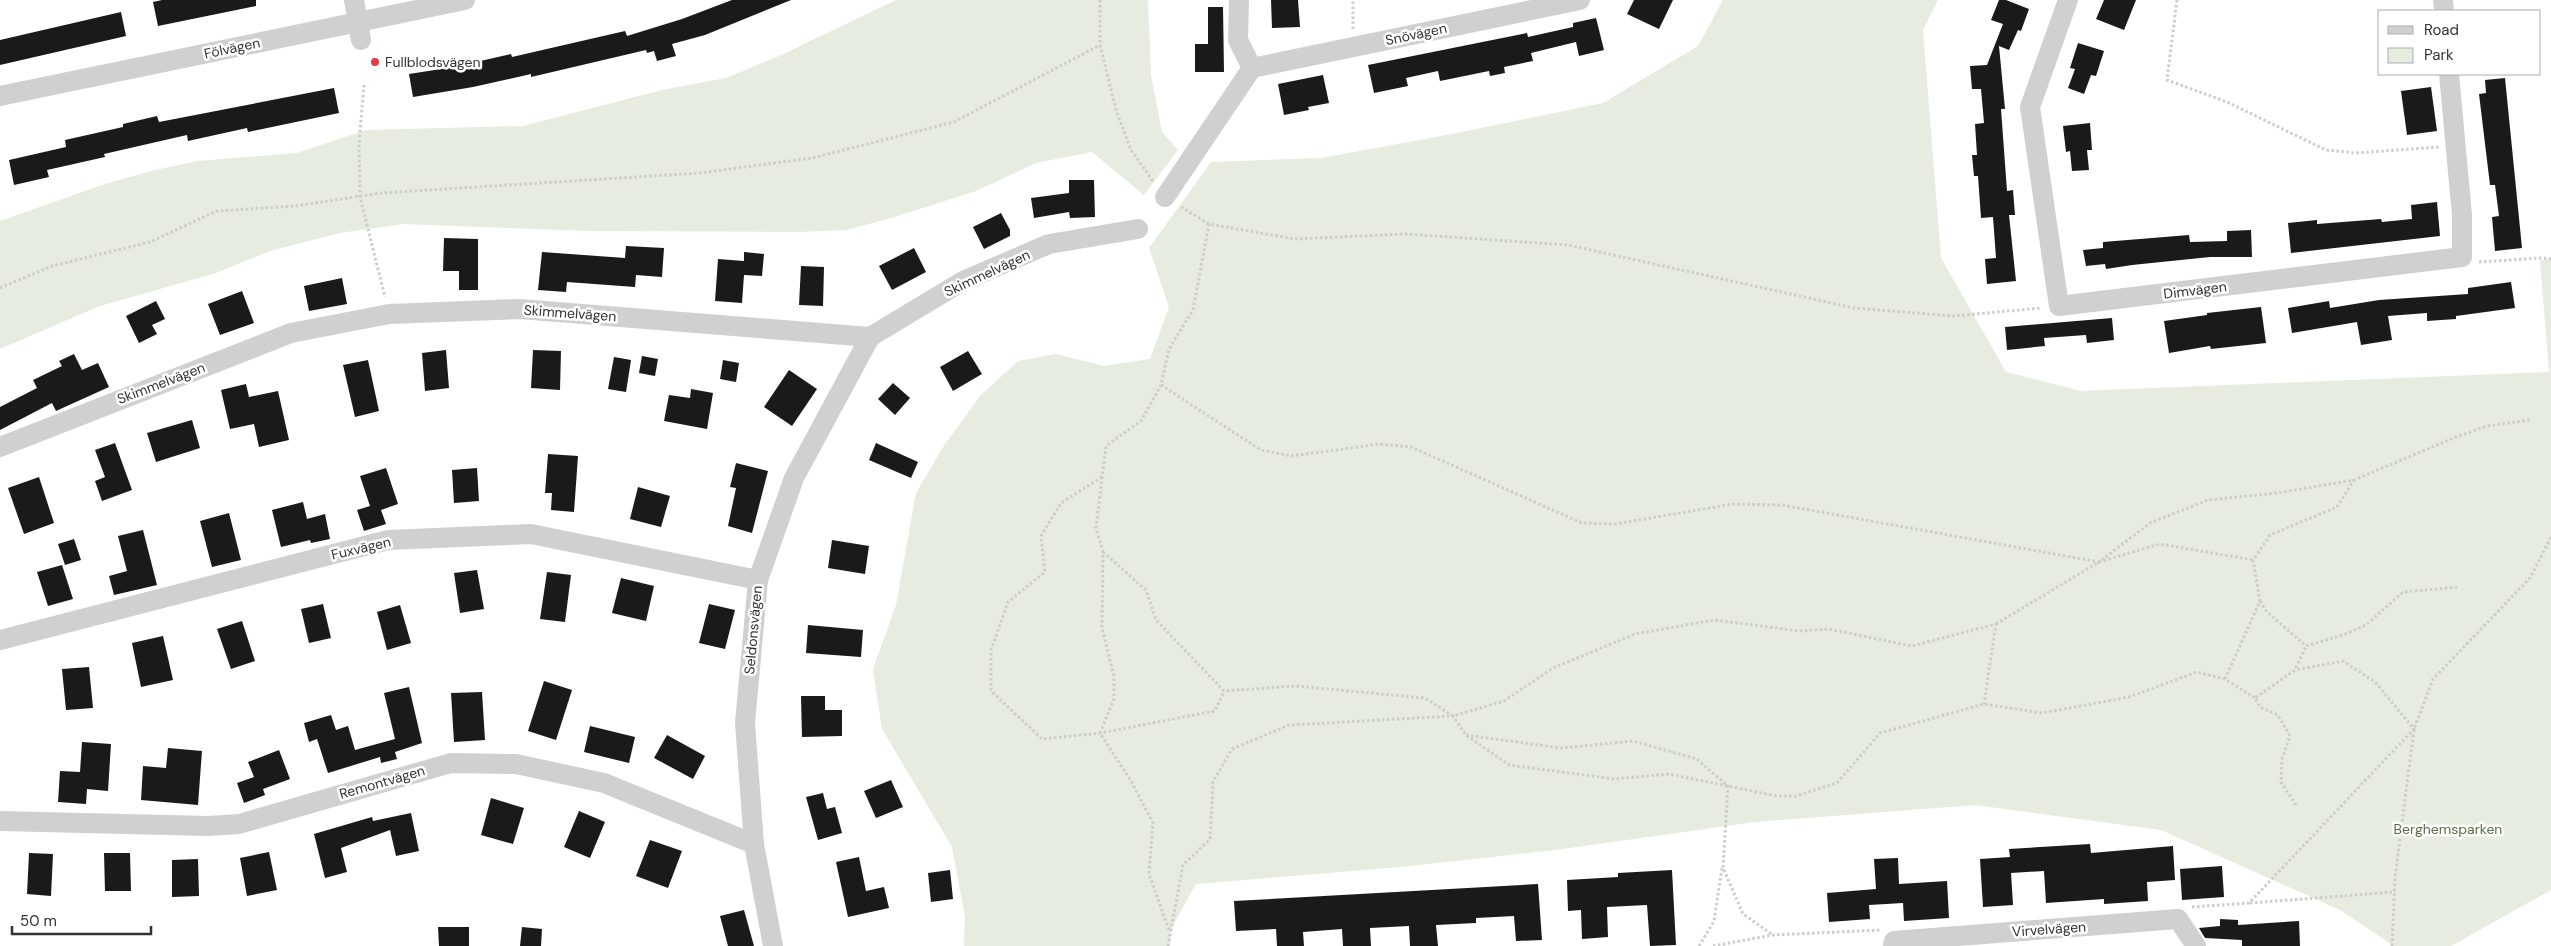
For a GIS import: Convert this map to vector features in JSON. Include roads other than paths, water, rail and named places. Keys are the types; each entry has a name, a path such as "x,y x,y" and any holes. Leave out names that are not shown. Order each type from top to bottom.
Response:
{"street":[{"path":"354,0 360,31"},
{"name":"Fölvägen","path":"0,96 360,31 465,0"},
{"path":"1165,197 1252,68 1238,40 1239,0"},
{"name":"Snövägen","path":"1252,68 1580,0"},
{"name":"Dimvägen","path":"2068,0 2030,107 2059,306 2462,257 2462,215 2450,75"},
{"name":"Skimmelvägen","path":"0,448 291,333 389,314 520,309 870,337 963,281 1050,244 1138,229"},
{"name":"Seldonsvägen","path":"773,946 754,844 745,723 758,580 794,478 870,337"},
{"name":"Fuxvägen","path":"0,640 388,540 532,534 758,580"},
{"name":"Remontvägen","path":"0,821 208,826 240,824 451,762 516,764 604,783 754,844"},
{"name":"Virvelvägen","path":"1893,944 2178,919 2196,946"}],"place":[{"name":"Fullblodsvägen","path":"375,62"}],"park label":[{"name":"Berghemsparken","path":"2448,829"}]}
